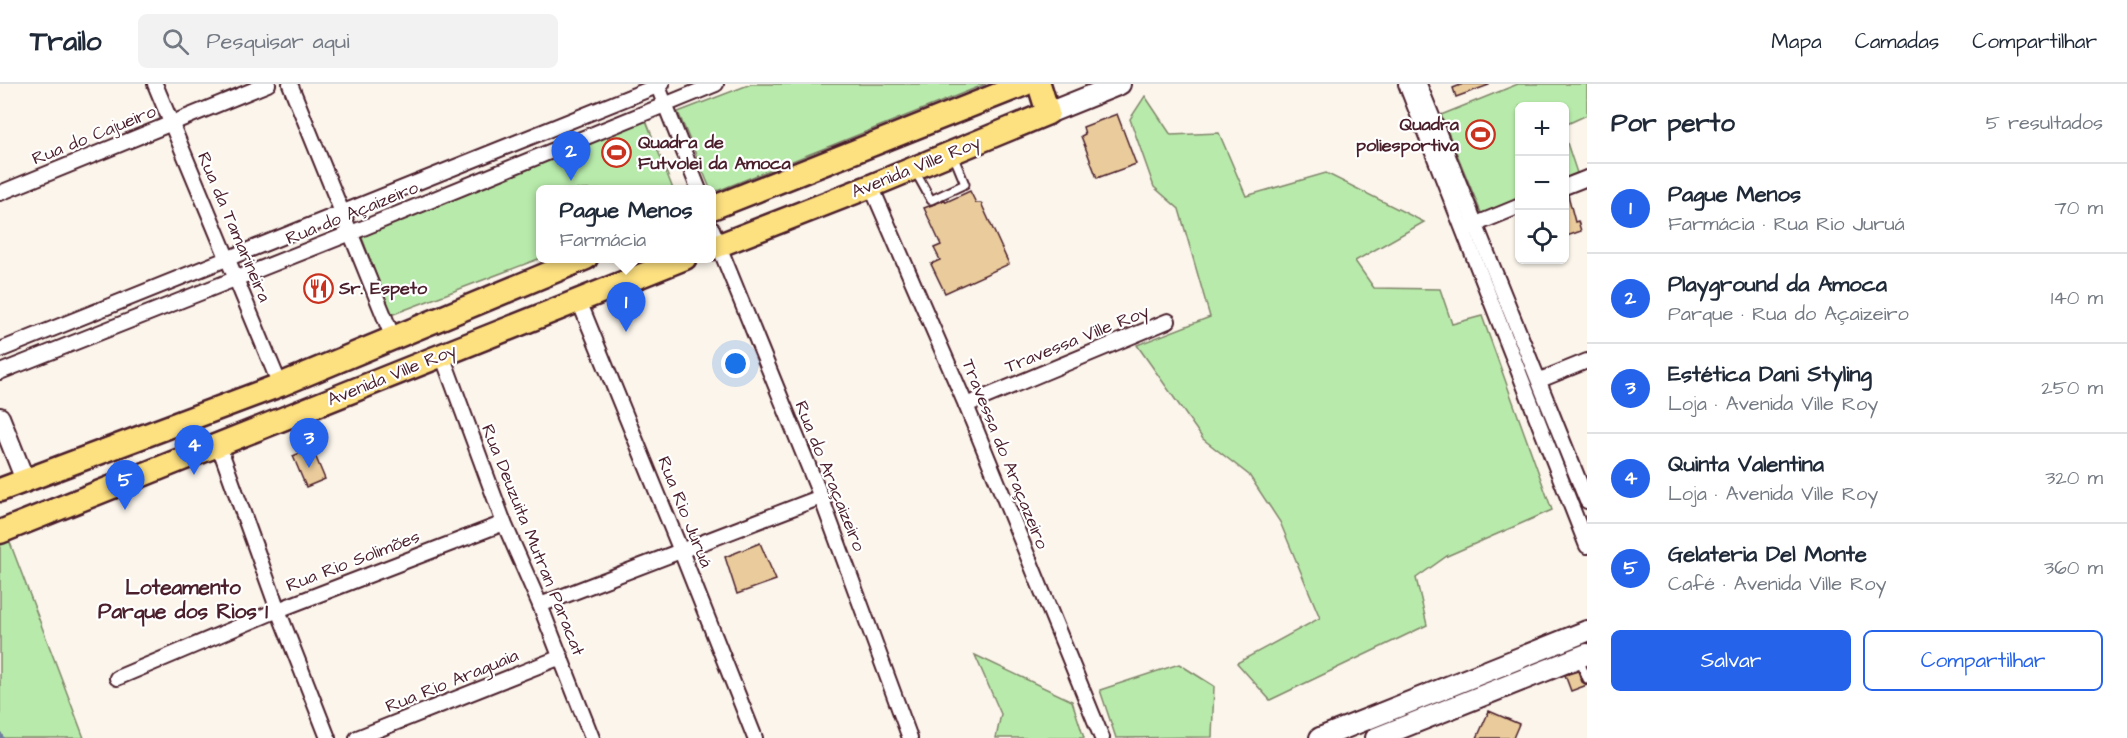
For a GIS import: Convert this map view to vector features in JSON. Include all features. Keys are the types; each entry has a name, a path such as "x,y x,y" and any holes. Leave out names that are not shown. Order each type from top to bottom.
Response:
{"main road":[{"name":"Avenida Ville Roy","path":"716,206 1026,84"},
{"path":"1026,84 1021,98 1044,115"},
{"name":"Avenida Ville Roy","path":"716,240 871,186 1120,84"},
{"name":"Avenida Ville Roy","path":"0,490 280,385 574,263"},
{"name":"Avenida Ville Roy","path":"0,532 673,263"},
{"path":"1320,738 1587,631"},
{"path":"1376,738 1583,656"}],"street":[{"name":"Rua da Tamarineira","path":"154,84 280,385"},
{"name":"Rua do Cajueiro","path":"0,193 268,84"},
{"path":"290,84 393,338"},
{"name":"Rua do Açaizeiro","path":"0,372 351,233 716,84"},
{"path":"1406,84 1587,546"},
{"path":"1419,84 1587,501"},
{"path":"659,85 697,185"},
{"name":"Rua do Açaizeiro","path":"0,350 659,85"},
{"path":"1569,185 1587,178"},
{"name":"Travessa do Araçazeiro","path":"871,186 966,405 1102,738"},
{"path":"1462,229 1515,208"},
{"name":"Rua do Araçaizeiro","path":"716,248 821,497 910,738"},
{"name":"Rua Rio Juruá","path":"579,301 755,738"},
{"name":"Travessa Ville Roy","path":"966,405 1168,321"},
{"name":"Rua Deuzuita Mutran Paracat","path":"442,355 504,523 540,605 592,738"},
{"path":"1540,380 1587,361"},
{"path":"0,417 25,480"},
{"path":"219,446 278,610 328,738"},
{"path":"540,605 821,497"},
{"name":"Rua Rio Solimões","path":"117,678 278,610 504,523"},
{"name":"Rua Rio Araguaia","path":"357,738 561,657"}],"lane":[{"path":"914,168 931,200 965,184 952,153"},
{"path":"1583,656 1587,679"}],"green space":[{"path":"751,84 986,84 716,191 716,185 709,185 678,112"},
{"path":"1518,84 1587,84 1587,115 1569,123 1569,102 1515,102 1515,202 1482,215 1441,115"},
{"path":"1145,96 1171,135 1219,133 1246,196 1326,173 1424,222 1355,261 1374,288 1440,289 1452,324 1482,316 1552,510 1447,556 1416,578 1427,625 1270,700 1237,663 1320,618 1280,522 1249,475 1203,439 1137,345 1210,317 1179,209 1154,187 1130,119"},
{"path":"645,118 671,185 536,185 536,260 391,315 361,235"},
{"path":"1569,149 1578,176 1569,179"},
{"path":"9,540 84,738 0,738 0,543"},
{"path":"975,655 1072,701 1084,738 996,738 1001,714"},
{"path":"1179,664 1214,686 1212,737 1116,738 1100,690"}],"building":[{"path":"1463,84 1489,85 1456,97 1453,88"},
{"path":"1117,114 1136,164 1097,178 1081,136 1085,134 1083,127"},
{"path":"970,191 976,203 981,203 1009,264 945,293 931,264 940,260 934,248 941,245 924,208 945,200 946,202"},
{"path":"1569,199 1575,222 1578,221 1581,231 1569,235"},
{"path":"312,448 325,479 306,487 293,456"},
{"path":"760,543 776,580 737,594 725,557"},
{"path":"1578,671 1582,682 1587,685 1571,691 1565,675"},
{"path":"1489,711 1519,724 1513,738 1477,738"}],"waterway":[{"path":"0,734 2,738"}],"place":[{"name":"Quadra poliesportiva","path":"1480,134"},
{"name":"Quadra de Futvolei da Amoca","path":"617,152"},
{"name":"Playground da Amoca","path":"571,181"},
{"name":"Sr. Espeto","path":"318,288"},
{"name":"Pague Menos","path":"626,332"},
{"name":"Estética Dani Styling","path":"309,468"},
{"name":"Quinta Valentina","path":"194,475"},
{"name":"Gelateria Del Monte","path":"125,510"}],"district":[{"name":"Loteamento Parque dos Rios 1","path":"183,599"}]}
